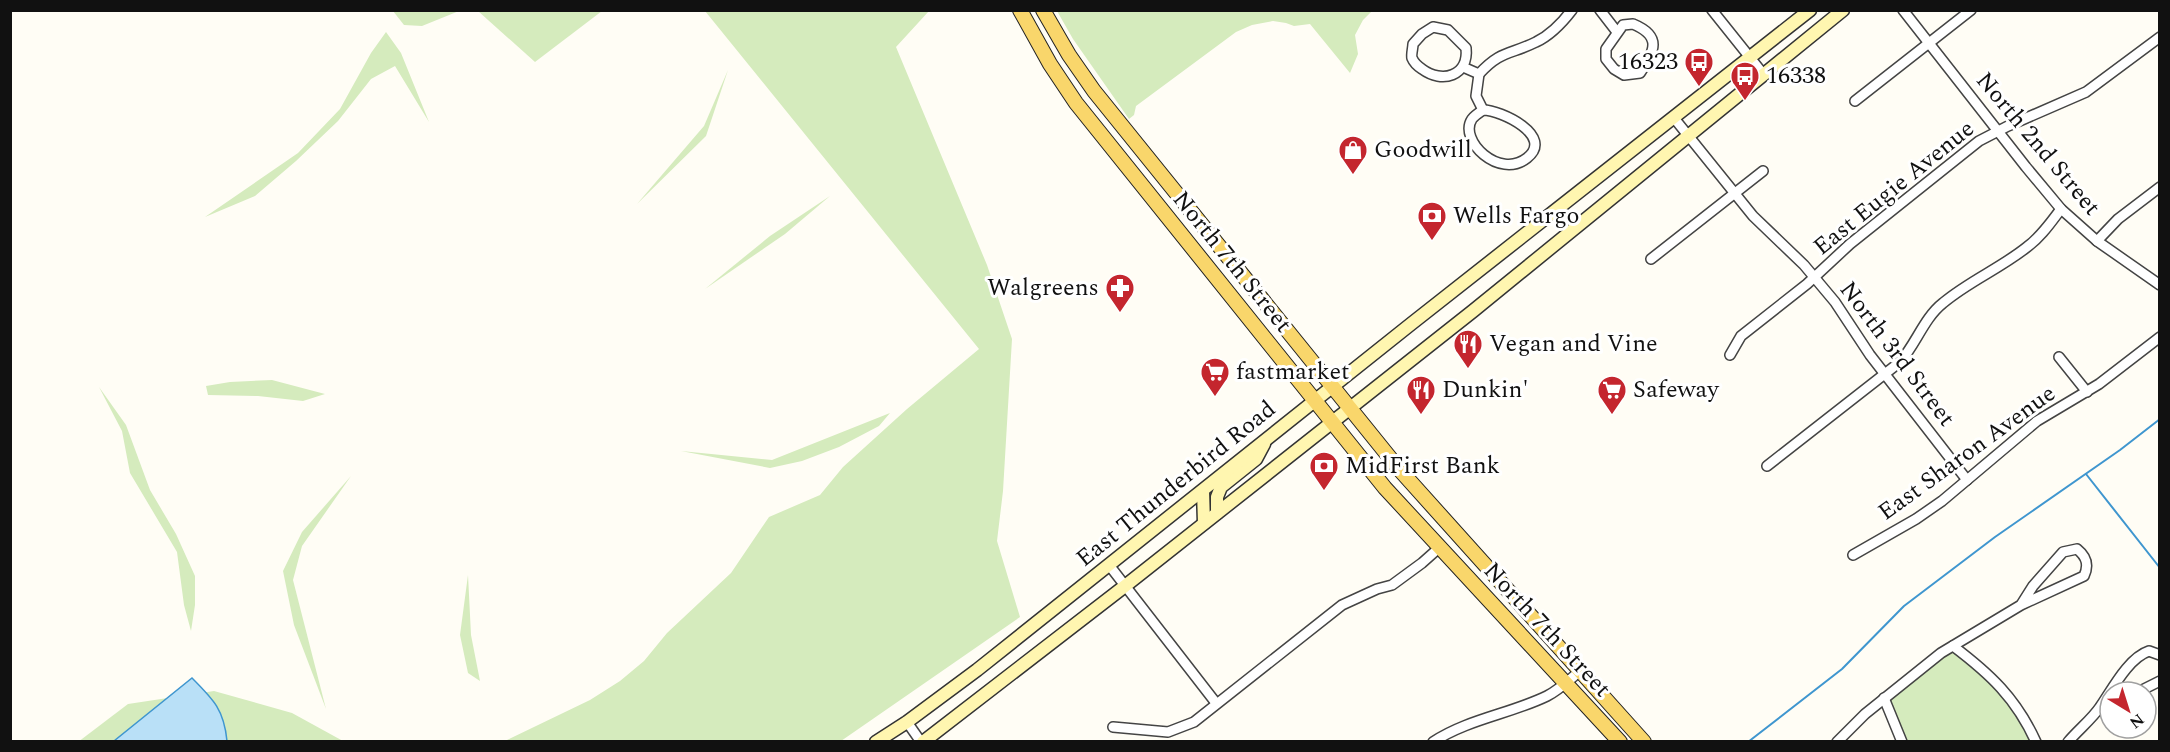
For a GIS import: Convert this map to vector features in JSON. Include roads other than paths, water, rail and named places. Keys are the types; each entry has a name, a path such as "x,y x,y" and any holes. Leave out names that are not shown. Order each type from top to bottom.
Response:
{"main road":[{"name":"North 7th Street","path":"1020,10 1069,93 1385,488 1620,741"},
{"name":"North 7th Street","path":"1043,10 1069,55 1094,91 1399,469 1644,741"},
{"name":"East Thunderbird Road","path":"876,741 907,722 977,670 1810,10"},
{"name":"East Thunderbird Road","path":"922,741 1125,586 1350,408 1843,10"},
{"path":"1217,513 1217,497 1221,488 1256,459 1266,439"},
{"path":"1203,491 1204,523"}],"street":[{"path":"1483,110 1476,96 1479,74 1498,56 1536,42 1557,28 1572,10"},
{"path":"1600,10 1617,32"},
{"path":"1712,10 1764,75"},
{"name":"North 2nd Street","path":"1903,10 2061,210 2097,241 2160,285"},
{"path":"1855,101 1971,10"},
{"path":"1633,24 1651,35 1653,39 1651,57 1640,73 1624,75 1614,69 1606,59 1606,49 1617,32 1623,25 1633,24"},
{"path":"1433,27 1448,30 1466,48 1467,59 1463,67 1446,77 1432,76 1412,59 1413,44 1433,27"},
{"name":"East Eugie Avenue","path":"1730,354 1741,336 1979,141 2086,92 2160,37"},
{"path":"1463,67 1479,74"},
{"path":"1483,110 1493,110 1520,123 1530,131 1535,146 1529,157 1518,164 1503,166 1481,152 1474,144 1469,131 1471,119 1483,110"},
{"name":"North 3rd Street","path":"1674,118 1753,216 1835,302 1884,374 1967,480"},
{"path":"1651,259 1762,171"},
{"path":"2097,241 2118,219 2160,187"},
{"path":"1767,466 1900,362 1910,351 1927,321 1941,304 1975,279 2029,245 2061,210"},
{"name":"East Sharon Avenue","path":"1852,555 1916,519 1967,480 2037,420 2087,392 2160,337"},
{"path":"2059,357 2087,392"},
{"path":"1113,727 1168,732 1194,722 1342,605 1377,589 1392,585 1440,547"},
{"path":"1837,741 1884,698 1953,646 2021,605 2084,576 2088,565 2081,552 2077,549 2063,552 2033,586 2021,605"},
{"path":"1109,565 1216,703"},
{"path":"1953,646 1998,682 2022,714 2036,741"},
{"path":"2118,680 2138,657 2149,651 2160,655"},
{"path":"1434,741 1472,722 1527,705 1547,696 1580,671"},
{"path":"1884,698 1902,741"},
{"path":"2068,741 2098,710"},
{"path":"907,722 922,741"}],"water":[{"path":"192,678 217,706 226,730 227,741 114,741"}],"waterway":[{"path":"1748,742 1842,669 1904,606 1995,537 2120,450 2160,419"},
{"path":"2086,474 2160,568"}],"place":[{"name":"16323","path":"1699,88"},
{"name":"16338","path":"1745,102"},
{"name":"Goodwill","path":"1353,176"},
{"name":"Wells Fargo","path":"1432,242"},
{"name":"Walgreens","path":"1120,314"},
{"name":"Vegan and Vine","path":"1468,370"},
{"name":"fastmarket","path":"1215,398"},
{"name":"Dunkin'","path":"1421,416"},
{"name":"Safeway","path":"1612,416"},
{"name":"MidFirst Bank","path":"1324,492"}]}
